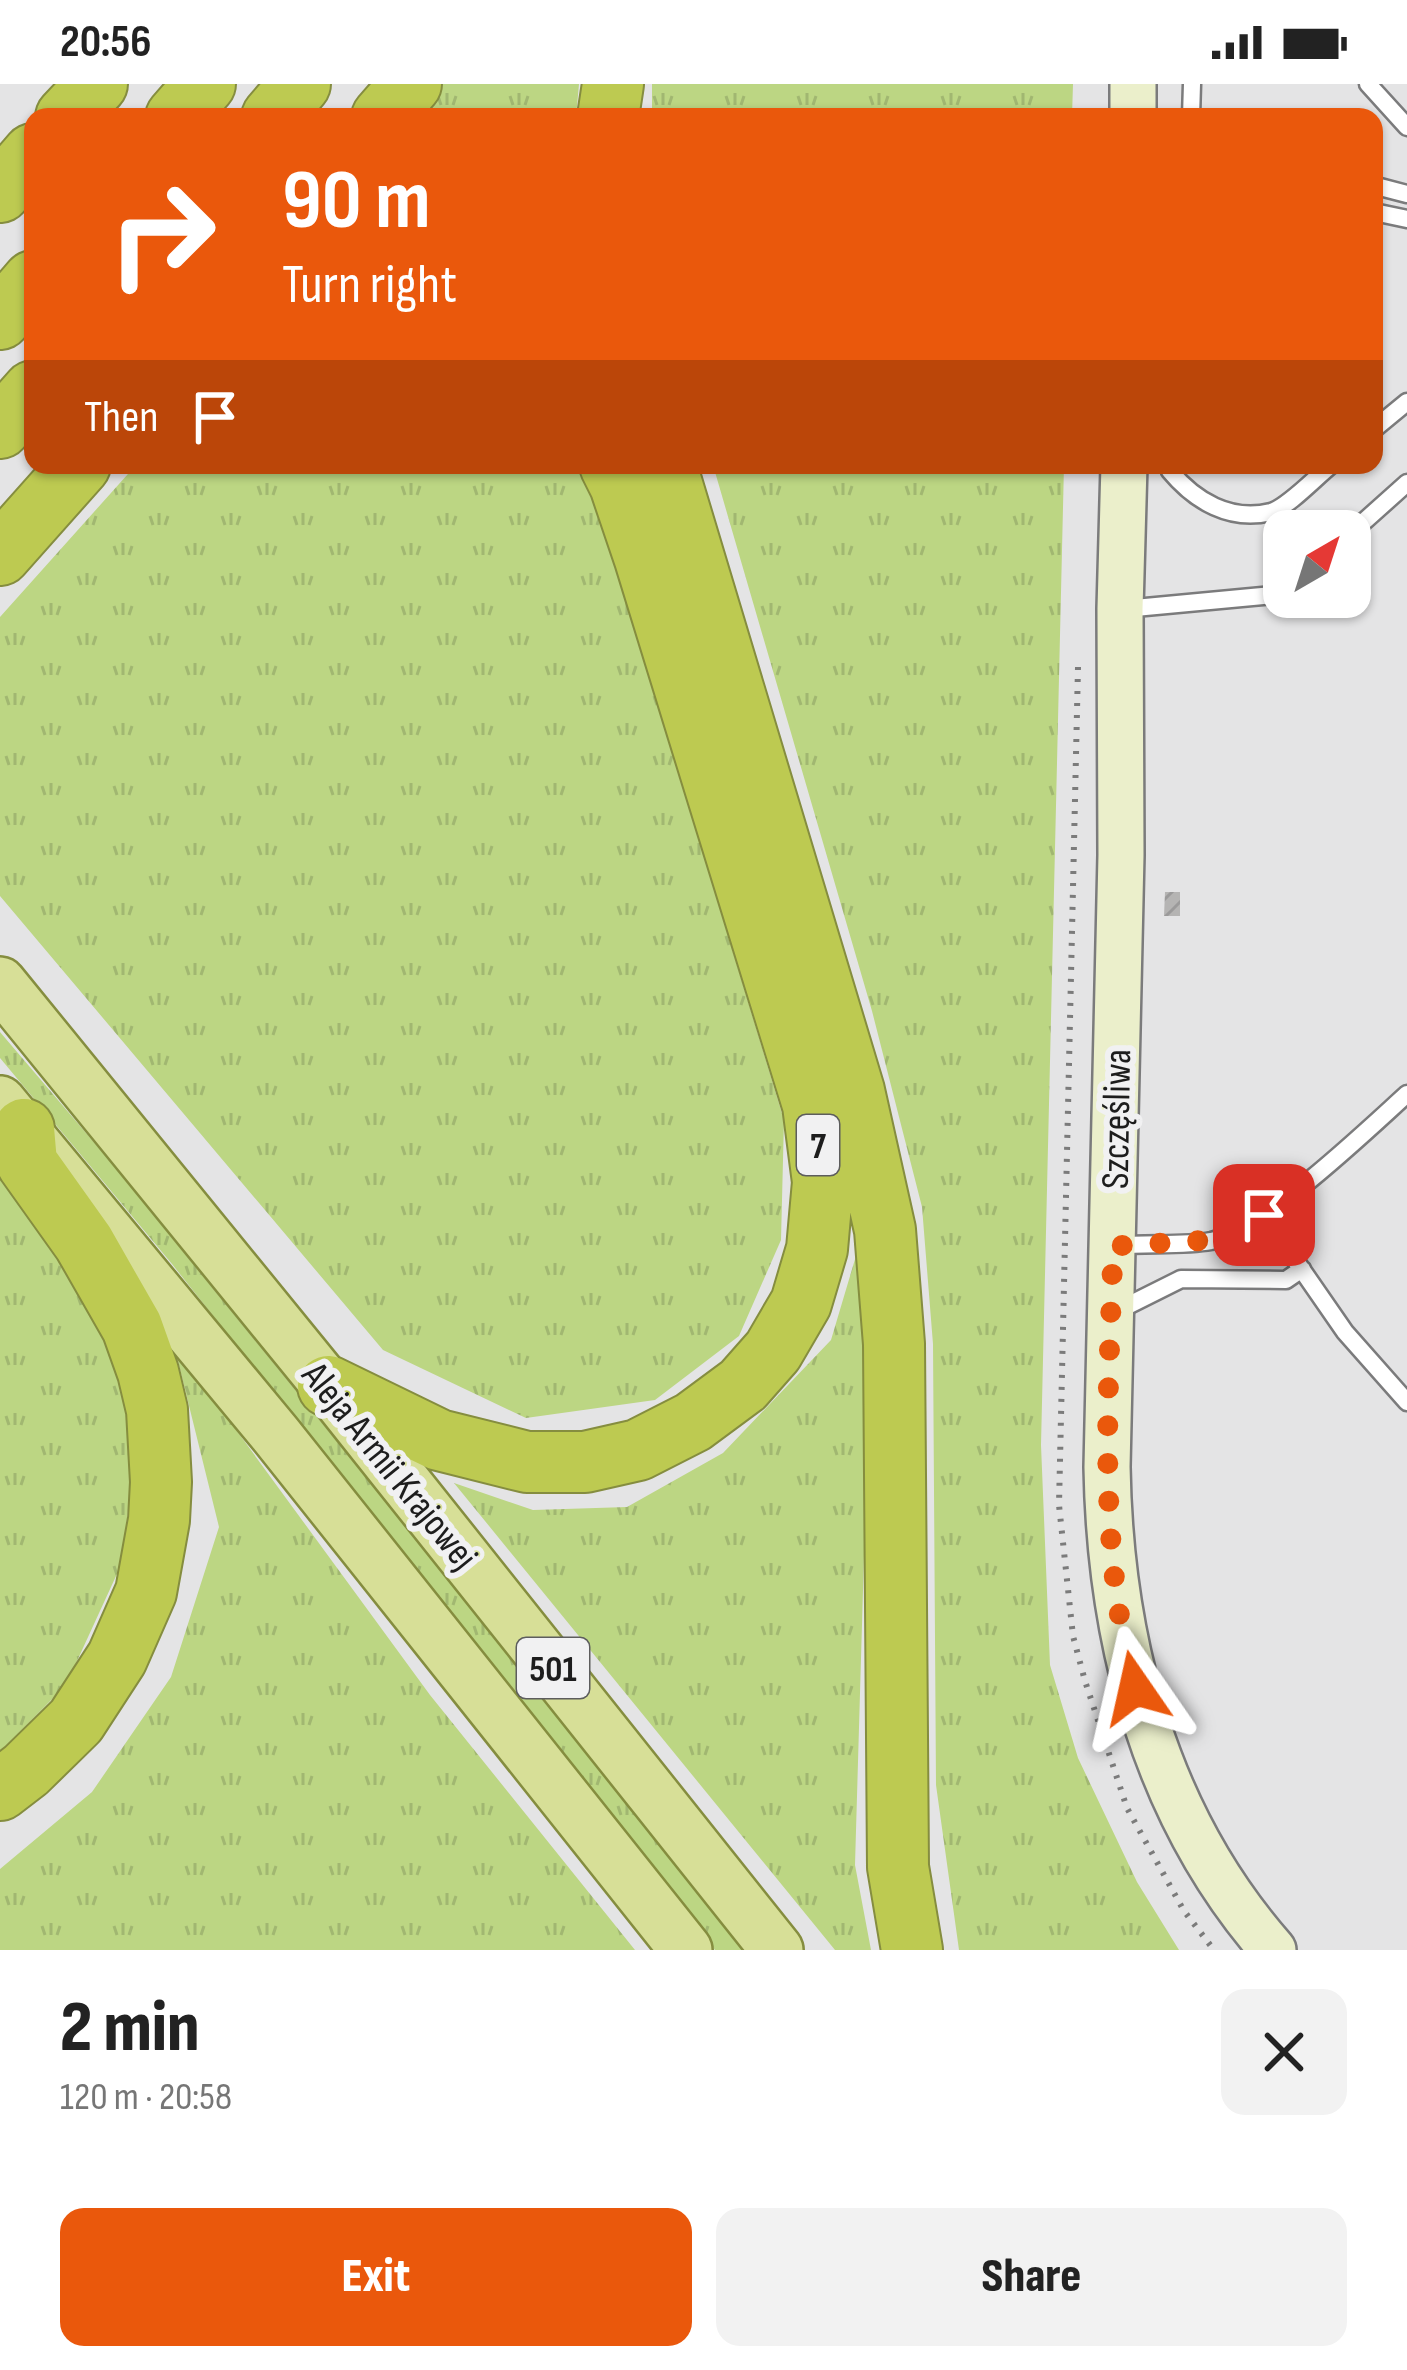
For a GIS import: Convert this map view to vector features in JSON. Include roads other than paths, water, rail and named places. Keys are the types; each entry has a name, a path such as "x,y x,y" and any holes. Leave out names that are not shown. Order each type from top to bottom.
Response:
{"highway":[{"path":"74,108 97,84"},
{"path":"184,108 205,84"},
{"path":"280,108 300,84"},
{"path":"390,108 411,84"},
{"path":"0,191 24,164"},
{"path":"0,319 24,291"},
{"path":"0,428 24,401"},
{"path":"0,555 72,474"},
{"name":"7","path":"328,1386 439,1440 527,1462 585,1462 638,1450 692,1422 743,1385 772,1351 801,1303 817,1250 823,1182 813,1106 614,474"},
{"path":"669,474 854,1091 885,1230 894,1344 898,1867 912,1950"},
{"path":"0,1790 76,1721 117,1658 146,1592 161,1482 157,1410 132,1328 84,1244 27,1163 12,1116"}],"main road":[{"name":"Aleja Armii Krajowej","path":"0,983 778,1950"},
{"name":"Aleja Armii Krajowej","path":"12,1116 275,1435 686,1950"}],"street":[{"name":"Szczęśliwa","path":"1124,474 1108,1519 1128,1663 1160,1763 1202,1850 1274,1950"}],"lane":[{"path":"1368,84 1407,128"},
{"path":"1383,421 1407,401"},
{"path":"1172,474 1208,505 1236,513 1274,512 1320,474"},
{"path":"1371,515 1407,482"},
{"path":"1120,609 1263,596"},
{"path":"1113,1246 1212,1240 1243,1228 1404,1101"},
{"path":"1264,1215 1346,1333 1407,1402"},
{"path":"1111,1314 1180,1280 1286,1280 1302,1269"}]}
